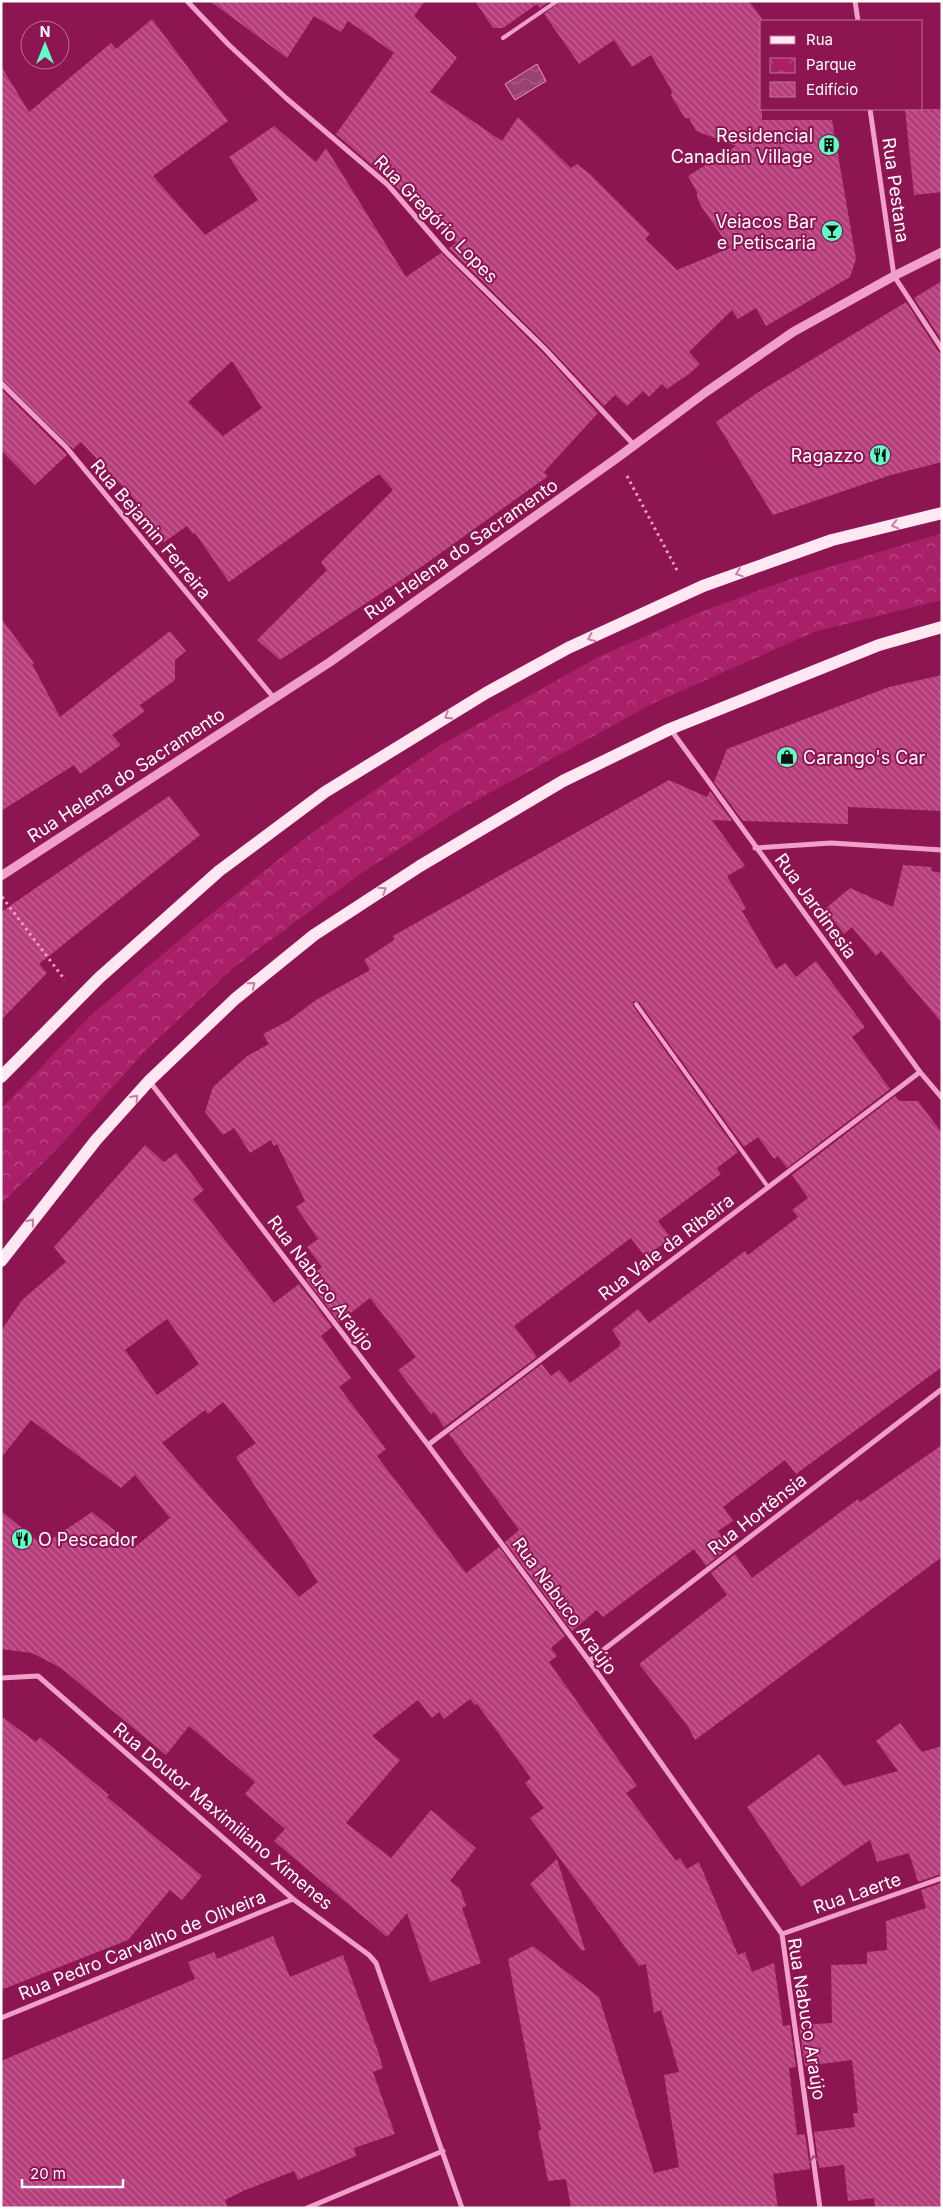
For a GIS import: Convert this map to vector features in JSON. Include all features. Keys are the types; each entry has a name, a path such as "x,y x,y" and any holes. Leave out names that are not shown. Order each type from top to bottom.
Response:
{"main road":[{"path":"1,1077 78,998 219,870 325,792 511,679 568,648 703,586 832,540 942,512"},
{"path":"1,1261 96,1140 149,1081 235,999 314,935 420,866 563,781 670,729 879,645 942,627"}],"street":[{"name":"Rua Gregório Lopes","path":"187,1 229,45 286,98 388,185 446,252 545,349 634,445"},
{"path":"855,1 858,20"},
{"name":"Rua Pestana","path":"870,110 894,276"},
{"name":"Rua Helena do Sacramento","path":"1,876 330,662 793,332 894,276 942,252"},
{"path":"894,276 942,349"},
{"name":"Rua Bejamin Ferreira","path":"1,383 66,447 274,698"},
{"name":"Rua Jardinesia","path":"670,729 920,1072 942,1098"},
{"path":"755,848 831,843 942,850"},
{"name":"Rua Vale da Ribeira","path":"428,1445 920,1072"},
{"name":"Rua Nabuco Araújo","path":"149,1081 428,1445 588,1661 782,1934 820,2208"},
{"name":"Rua Hortênsia","path":"588,1661 942,1389"},
{"name":"Rua Doutor Maximiliano Ximenes","path":"1,1678 38,1676 293,1899 357,1944 376,1963 462,2208"},
{"name":"Rua Laerte","path":"782,1934 942,1878"},
{"name":"Rua Pedro Carvalho de Oliveira","path":"1,2018 293,1899"},
{"path":"307,2208 442,2151"}],"lane":[{"path":"503,38 557,1"},
{"path":"636,1004 768,1187"}],"path":[{"path":"617,458 689,593"},
{"path":"1,897 78,998"}],"green space":[{"path":"942,533 942,600 814,632 654,703 464,807 363,872 233,968 145,1051 59,1147 1,1204 1,1109 91,1015 196,926 309,835 439,746 600,656 700,612 790,579"}],"water":[{"path":"537,64 546,81 515,100 505,84"}],"building":[{"path":"210,1 425,1 414,16 457,58 430,92 502,141 518,117 571,168 577,164 591,175 650,234 645,239 677,270 730,248 701,206 697,192 688,176 736,146 696,131 689,118 685,118 671,96 672,91 651,55 632,67 614,40 579,64 544,14 561,1 749,1 762,19 760,20 760,110 762,110 762,120 832,120 856,259 850,277 766,326 756,308 738,319 732,310 689,352 700,364 689,374 667,389 662,384 649,397 643,391 627,406 615,395 604,406 548,346 449,248 456,243 336,134 394,53 348,21 341,32 314,16 287,58"},
{"path":"475,1 550,1 540,8 537,4 503,28 493,28"},
{"path":"152,19 228,121 153,176 205,235 258,200 229,157 274,126 316,162 326,148 406,277 441,253 542,352 598,413 544,472 548,476 424,565 280,660 257,640 327,570 321,562 393,490 379,474 229,582 195,533 193,534 187,526 163,543 134,506 138,503 81,442 73,449 1,379 1,66 29,112 111,43 116,49","holes":["232,361 262,408 223,436 188,402"]},
{"path":"942,109 942,192 914,195 905,110"},
{"path":"942,281 942,341 914,298"},
{"path":"906,302 938,351 942,353 942,462 891,475 773,515 716,422 757,393"},
{"path":"1,389 67,455 35,485 1,450"},
{"path":"1,618 34,663 32,664 60,717 170,631 186,651 175,660 175,680 140,705 145,711 112,735 121,745 80,774 74,765 1,811"},
{"path":"942,675 942,811 848,807 848,824 743,821 714,782 727,749 889,687"},
{"path":"669,780 707,797 710,791 732,821 712,820 745,866 727,876 746,908 742,911 776,969 785,963 796,977 816,961 865,1027 852,1037 890,1089 787,1168 778,1156 774,1159 758,1137 744,1147 639,1002 633,1001 633,1006 738,1152 717,1168 721,1174 658,1221 671,1238 645,1257 631,1238 514,1326 537,1357 444,1427 434,1412 431,1414 398,1370 416,1357 370,1298 339,1322 306,1279 322,1267 307,1247 318,1239 296,1207 305,1201 277,1144 274,1146 271,1140 250,1153 234,1128 223,1135 205,1112 213,1087 247,1056 269,1044 263,1034 288,1021 316,1000 370,970 364,960 394,940 393,936"},
{"path":"169,796 200,835 39,964 47,973 1,1020 1,912"},
{"path":"903,865 932,867 931,871 942,873 942,1023 881,951 876,956 852,927 844,934 825,909 850,888 893,907"},
{"path":"895,1096 899,1101 918,1101 942,1133 942,1367 796,1474 785,1460 723,1507 733,1521 718,1531 729,1547 706,1566 694,1549 603,1617 597,1610 572,1631 505,1542 519,1530 449,1434 542,1364 551,1376 559,1370 570,1383 620,1346 619,1344 621,1343 612,1330 638,1309 649,1323 745,1251 748,1255 798,1217 792,1210 808,1198 792,1175"},
{"path":"145,1145 164,1162 176,1153 204,1190 193,1199 274,1303 299,1284 332,1327 321,1336 351,1378 339,1387 386,1449 377,1456 466,1573 499,1547 565,1636 551,1648 557,1656 549,1662 637,1786 626,1793 676,1861 680,1858 687,1869 699,1862 738,1955 745,1952 752,1972 774,1963 783,2026 790,2025 796,2067 789,2068 797,2135 805,2134 810,2169 773,2174 778,2208 571,2208 566,2179 548,2181 538,2131 541,2130 508,1959 533,1946 599,1997 654,2173 679,2167 664,2075 679,2072 661,2010 654,2013 646,1964 639,1966 530,1818 544,1808 525,1783 531,1778 477,1704 475,1705 470,1699 444,1719 439,1712 432,1718 418,1700 372,1736 400,1760 346,1823 391,1858 431,1810 476,1848 450,1881 460,1889 466,1906 462,1908 481,1963 430,1982 407,1913 387,1937 274,1841 285,1829 245,1794 255,1782 189,1726 166,1755 61,1668 32,1653 1,1649 1,1511 43,1545 92,1512 135,1547 170,1518 135,1475 121,1488 31,1420 1,1458 1,1331 22,1300 66,1262 54,1247","holes":["167,1319 199,1364 157,1395 125,1350","223,1402 256,1443 236,1457 318,1582 299,1597 162,1443 205,1410 208,1414"]},
{"path":"942,1445 942,1557 695,1740 687,1725 639,1664 727,1595 711,1573 735,1554 752,1578 858,1499 860,1502"},
{"path":"1,1716 36,1742 40,1737 109,1795 107,1797 202,1876 182,1900 170,1890 128,1940 1,1990"},
{"path":"900,1723 922,1752 942,1746 941,1874 918,1882 909,1853 877,1862 870,1840 801,1887 747,1807 819,1754 844,1786 898,1771 876,1741"},
{"path":"557,1859 585,1950 582,1951 530,1884"},
{"path":"941,1883 942,2208 875,2208 874,2198 848,2201 844,2165 819,2168 814,2132 855,2127 853,2113 858,2113 852,2060 805,2066 799,2025 832,2023 831,1965 867,1964 867,1952 887,1950 886,1921 926,1908 921,1890"},
{"path":"273,1936 290,1977 343,1955 383,2068 373,2072 395,2134 354,2148 356,2156 298,2180 294,2171 243,2191 225,2200 228,2208 1,2208 1,2061 195,1979 188,1962 214,1952 217,1959"}],"place":[{"name":"Residencial Canadian Village","path":"829,145"},
{"name":"Veiacos Bar e Petiscaria","path":"832,231"},
{"name":"Ragazzo","path":"880,455"},
{"name":"Carango's Car","path":"787,757"},
{"name":"O Pescador","path":"22,1539"}]}
